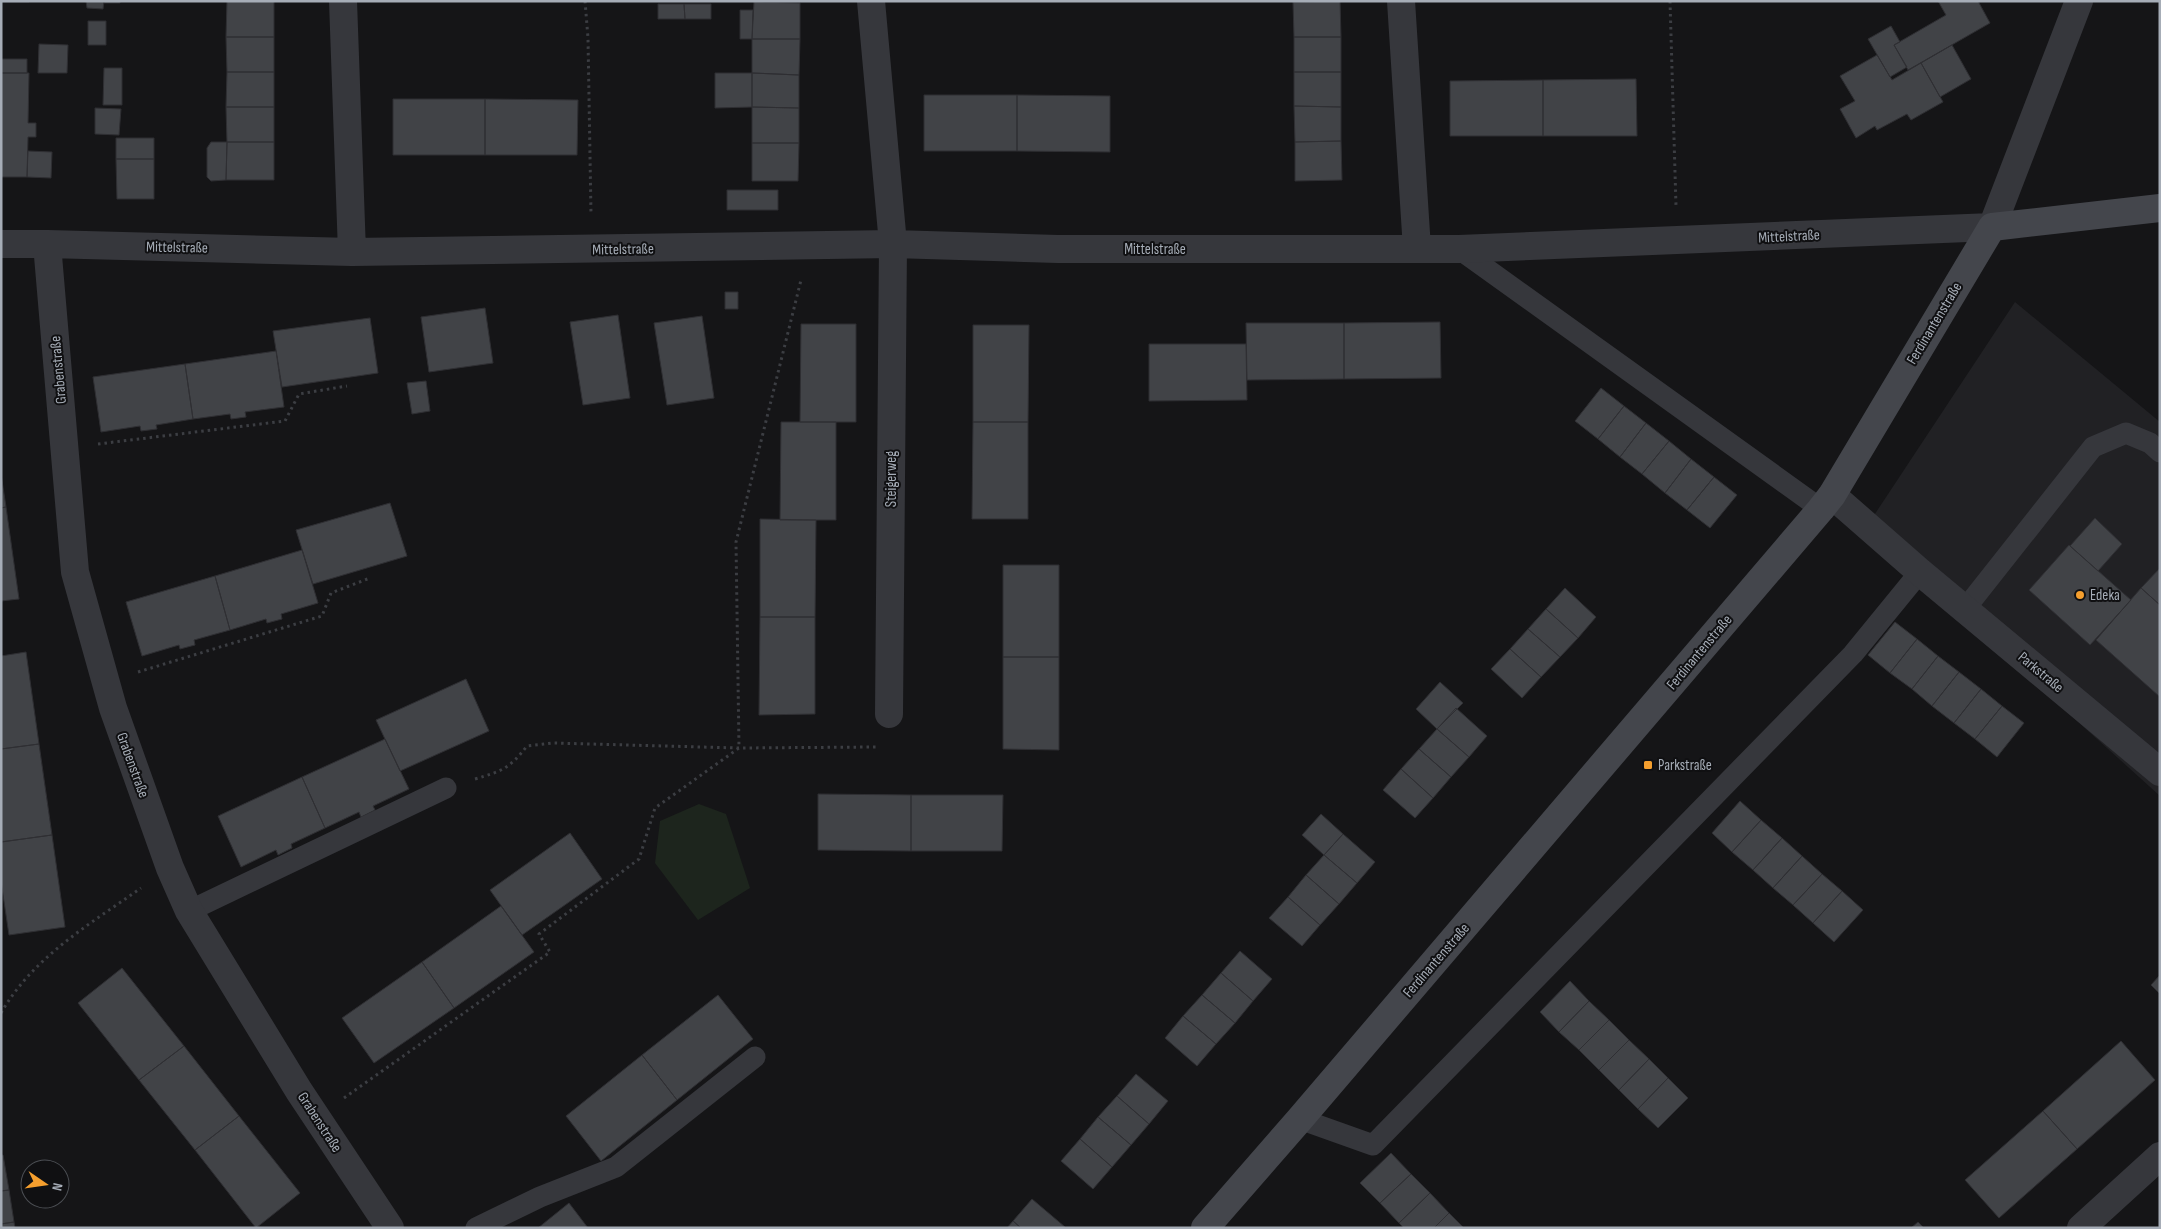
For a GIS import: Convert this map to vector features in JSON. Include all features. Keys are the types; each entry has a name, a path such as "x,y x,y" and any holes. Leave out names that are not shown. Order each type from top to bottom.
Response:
{"street":[{"path":"343,1 352,252"},
{"path":"871,1 893,244"},
{"path":"1401,1 1416,249"},
{"name":"Ferdinantenstraße","path":"1205,1228 1826,502 1992,227 2078,1"},
{"name":"Mittelstraße","path":"1,244 352,252 893,244 1058,249 1460,249 1992,227 2160,208"},
{"name":"Grabenstraße","path":"47,244 75,572 113,708 170,868 189,911 317,1117 390,1228"},
{"name":"Steigerweg","path":"889,714 893,244"},
{"name":"Parkstraße","path":"1826,502 1920,572 2160,772"},
{"path":"2081,1228 2160,1156"}],"lane":[{"path":"1460,249 1826,502"},
{"path":"1965,609 2093,446 2126,433 2150,443 2160,452"},
{"path":"1300,1119 1373,1145 1853,654 1920,572"},
{"path":"189,911 446,788"},
{"path":"476,1228 540,1197 616,1166 756,1057"}],"path":[{"path":"584,1 588,38 592,249"},
{"path":"1670,1 1677,241"},
{"path":"738,748 736,542 810,245"},
{"path":"64,448 285,421 299,394 347,386"},
{"path":"106,681 322,616 331,592 370,578"},
{"path":"446,788 504,770 518,758 527,746 553,743 738,748 890,747 889,714"},
{"path":"317,1117 550,952 539,934 639,859 656,808 738,748"},
{"path":"1,1013 33,969 62,943 170,868"}],"shaded area":[{"path":"2015,302 2160,422 2160,796 1865,529"},
{"path":"699,804 726,814 750,888 698,920 655,863 660,821"}],"building":[{"path":"29,1 29,2 1,2"},
{"path":"86,1 104,1 103,9 87,8"},
{"path":"104,1 120,1 120,3 104,3"},
{"path":"227,1 274,1 274,37 226,37"},
{"path":"1340,1 1341,37 1294,37 1293,2"},
{"path":"1938,1 1978,1 1990,23 1908,70 1894,45 1946,15"},
{"path":"754,2 800,3 800,39 752,39"},
{"path":"658,4 684,4 685,19 658,19"},
{"path":"684,4 711,4 711,19 685,19"},
{"path":"740,10 753,10 752,39 740,39"},
{"path":"88,21 106,21 106,45 88,45"},
{"path":"1891,26 1900,42 1894,45 1907,67 1890,77 1868,39"},
{"path":"226,37 274,37 274,72 227,72"},
{"path":"1294,37 1341,37 1341,72 1294,72"},
{"path":"752,39 800,39 799,75 752,73"},
{"path":"39,44 68,45 67,73 38,73"},
{"path":"1952,45 1971,79 1940,97 1921,63"},
{"path":"1877,55 1892,80 1921,63 1943,102 1911,120 1907,114 1877,130 1875,126 1856,138 1840,109 1855,101 1840,76"},
{"path":"1,59 27,59 27,73 1,73"},
{"path":"104,68 122,68 122,105 103,105"},
{"path":"227,72 274,72 274,107 226,107"},
{"path":"1294,72 1341,72 1341,107 1294,106"},
{"path":"1,73 29,73 28,123 36,123 36,137 28,137 27,177 1,177"},
{"path":"715,73 752,73 752,107 715,108"},
{"path":"752,73 799,75 799,108 752,107"},
{"path":"1636,79 1637,136 1543,136 1543,80"},
{"path":"1543,80 1543,136 1450,136 1450,81"},
{"path":"924,95 1017,95 1017,151 924,151"},
{"path":"1017,95 1110,96 1110,152 1017,151"},
{"path":"393,99 485,99 485,155 393,155"},
{"path":"485,99 578,100 577,155 485,155"},
{"path":"1294,106 1341,107 1341,141 1295,142"},
{"path":"226,107 274,107 274,142 227,142"},
{"path":"752,107 799,108 799,143 752,143"},
{"path":"95,108 121,109 119,135 95,134"},
{"path":"116,138 154,138 154,159 116,159"},
{"path":"1341,141 1342,180 1295,181 1295,142"},
{"path":"211,142 227,142 226,180 211,181 207,177 207,148"},
{"path":"227,142 274,142 274,180 226,180"},
{"path":"752,143 799,143 798,181 752,181"},
{"path":"28,151 52,152 51,178 27,177"},
{"path":"116,159 154,159 154,199 117,199"},
{"path":"727,190 778,190 778,210 727,210"},
{"path":"725,292 738,292 738,309 725,309"},
{"path":"485,308 493,363 429,372 421,317"},
{"path":"618,315 630,398 583,405 570,322"},
{"path":"702,316 714,398 667,405 654,323"},
{"path":"370,318 378,373 282,387 273,331"},
{"path":"1440,322 1441,378 1344,379 1344,323"},
{"path":"1246,323 1344,323 1344,379 1247,380"},
{"path":"801,324 856,324 856,422 800,422"},
{"path":"973,325 1029,325 1028,422 973,422"},
{"path":"1149,344 1246,344 1247,400 1149,401"},
{"path":"276,351 284,407 245,412 246,417 231,419 230,414 193,419 185,364"},
{"path":"185,364 193,419 156,425 157,429 141,431 140,426 101,432 93,377"},
{"path":"426,381 430,411 412,414 407,383"},
{"path":"1601,388 1624,406 1598,439 1575,421"},
{"path":"1624,406 1646,423 1620,457 1598,439"},
{"path":"781,422 836,422 836,520 780,520"},
{"path":"973,422 1028,422 1028,519 972,519"},
{"path":"1646,423 1669,441 1642,474 1620,457"},
{"path":"1669,441 1691,459 1665,493 1642,474"},
{"path":"1691,459 1714,477 1687,510 1665,493"},
{"path":"1,474 6,507 1,508"},
{"path":"1714,477 1737,495 1710,528 1687,510"},
{"path":"390,503 407,556 313,584 296,530"},
{"path":"6,507 19,599 1,601 1,508"},
{"path":"2095,518 2122,544 2098,571 2070,546"},
{"path":"760,519 816,520 815,617 760,617"},
{"name":"Edeka","path":"2069,545 2131,600 2090,645 2029,590"},
{"path":"302,550 318,603 281,614 282,619 267,623 266,619 230,630 215,576"},
{"path":"1003,565 1059,565 1059,657 1003,657"},
{"path":"2160,568 2160,605 2141,588"},
{"path":"215,576 230,630 194,640 195,645 180,649 179,645 142,656 126,602"},
{"path":"1565,588 1596,617 1578,638 1546,609"},
{"path":"2141,588 2160,605 2160,697 2096,640"},
{"path":"1546,609 1578,638 1560,657 1528,629"},
{"path":"760,617 815,617 815,714 759,715"},
{"path":"1895,622 1917,639 1890,673 1868,655"},
{"path":"1528,629 1560,657 1541,677 1510,649"},
{"path":"1917,639 1938,656 1912,689 1890,673"},
{"path":"1510,649 1541,677 1522,698 1491,669"},
{"path":"26,652 39,744 1,749 1,656"},
{"path":"1938,656 1959,672 1932,706 1912,689"},
{"path":"1003,657 1059,657 1059,750 1003,749"},
{"path":"1959,672 1981,689 1954,723 1932,706"},
{"path":"466,679 489,731 400,771 376,720"},
{"path":"1440,682 1463,703 1437,729 1416,709"},
{"path":"1981,689 2002,706 1975,739 1954,723"},
{"path":"2002,706 2024,723 1997,757 1975,739"},
{"path":"1456,708 1487,736 1469,757 1437,729"},
{"path":"1437,729 1469,757 1451,777 1419,749"},
{"path":"385,739 409,789 373,806 375,810 361,817 359,812 325,828 302,777"},
{"path":"39,744 52,835 1,842 1,749"},
{"path":"1419,749 1451,777 1433,798 1401,769"},
{"path":"1401,769 1433,798 1415,818 1383,790"},
{"path":"302,777 325,828 291,844 292,848 278,855 276,850 241,867 218,816"},
{"path":"818,794 911,795 911,851 818,850"},
{"path":"911,795 1003,795 1002,851 911,851"},
{"path":"1740,801 1761,820 1732,852 1712,833"},
{"path":"1321,814 1343,834 1324,855 1302,835"},
{"path":"1761,820 1782,838 1753,870 1732,852"},
{"path":"570,833 602,879 522,935 490,890"},
{"path":"1343,834 1375,862 1357,883 1324,855"},
{"path":"52,835 65,927 9,935 1,881 1,842"},
{"path":"1782,838 1802,856 1773,888 1753,870"},
{"path":"1324,855 1357,883 1339,904 1306,875"},
{"path":"1802,856 1822,874 1793,905 1773,888"},
{"path":"1822,874 1842,891 1813,923 1793,905"},
{"path":"1306,875 1339,904 1320,925 1288,897"},
{"path":"1842,891 1863,910 1834,942 1813,923"},
{"path":"1288,897 1320,925 1302,946 1269,918"},
{"path":"501,906 534,952 454,1008 422,962"},
{"path":"1240,951 1272,979 1253,1001 1221,973"},
{"path":"422,962 454,1008 374,1063 342,1018"},
{"path":"122,968 184,1046 139,1080 78,1003"},
{"path":"1221,973 1253,1001 1235,1023 1202,995"},
{"path":"2160,975 2160,994 2151,985"},
{"path":"1570,981 1589,1001 1559,1032 1540,1012"},
{"path":"718,995 753,1039 677,1100 642,1055"},
{"path":"1202,995 1235,1023 1216,1044 1183,1016"},
{"path":"1589,1001 1609,1020 1579,1050 1559,1032"},
{"path":"1183,1016 1216,1044 1197,1066 1165,1038"},
{"path":"1609,1020 1629,1040 1599,1070 1579,1050"},
{"path":"1629,1040 1649,1059 1619,1090 1599,1070"},
{"path":"2121,1041 2155,1080 2077,1149 2043,1111"},
{"path":"184,1046 239,1116 195,1150 139,1080"},
{"path":"642,1055 677,1100 601,1161 566,1116"},
{"path":"1649,1059 1668,1078 1638,1109 1619,1090"},
{"path":"1136,1074 1168,1101 1149,1124 1117,1096"},
{"path":"1668,1078 1688,1098 1658,1128 1638,1109"},
{"path":"1117,1096 1149,1124 1131,1145 1098,1117"},
{"path":"2043,1111 2077,1149 1999,1218 1965,1180"},
{"path":"239,1116 300,1193 256,1228 195,1150"},
{"path":"1098,1117 1131,1145 1112,1167 1080,1139"},
{"path":"1080,1139 1112,1167 1093,1189 1061,1161"},
{"path":"1391,1153 1411,1174 1380,1203 1360,1183"},
{"path":"1,1155 3,1155 9,1190 1,1191"},
{"path":"1411,1174 1430,1193 1399,1223 1380,1203"},
{"path":"9,1190 14,1222 1,1224 1,1191"},
{"path":"1430,1193 1449,1213 1434,1228 1404,1228 1399,1223"},
{"path":"1032,1199 1065,1227 1021,1228 1013,1221"},
{"path":"569,1203 588,1228 538,1228"},
{"path":"1449,1213 1464,1228 1434,1228"},
{"path":"1013,1221 1021,1228 1007,1228"},
{"path":"14,1222 15,1228 1,1228 1,1224"},
{"path":"1918,1222 1924,1228 1911,1228"}],"place":[{"name":"Edeka","path":"2080,595"},
{"name":"Parkstraße","path":"1648,765"}]}
